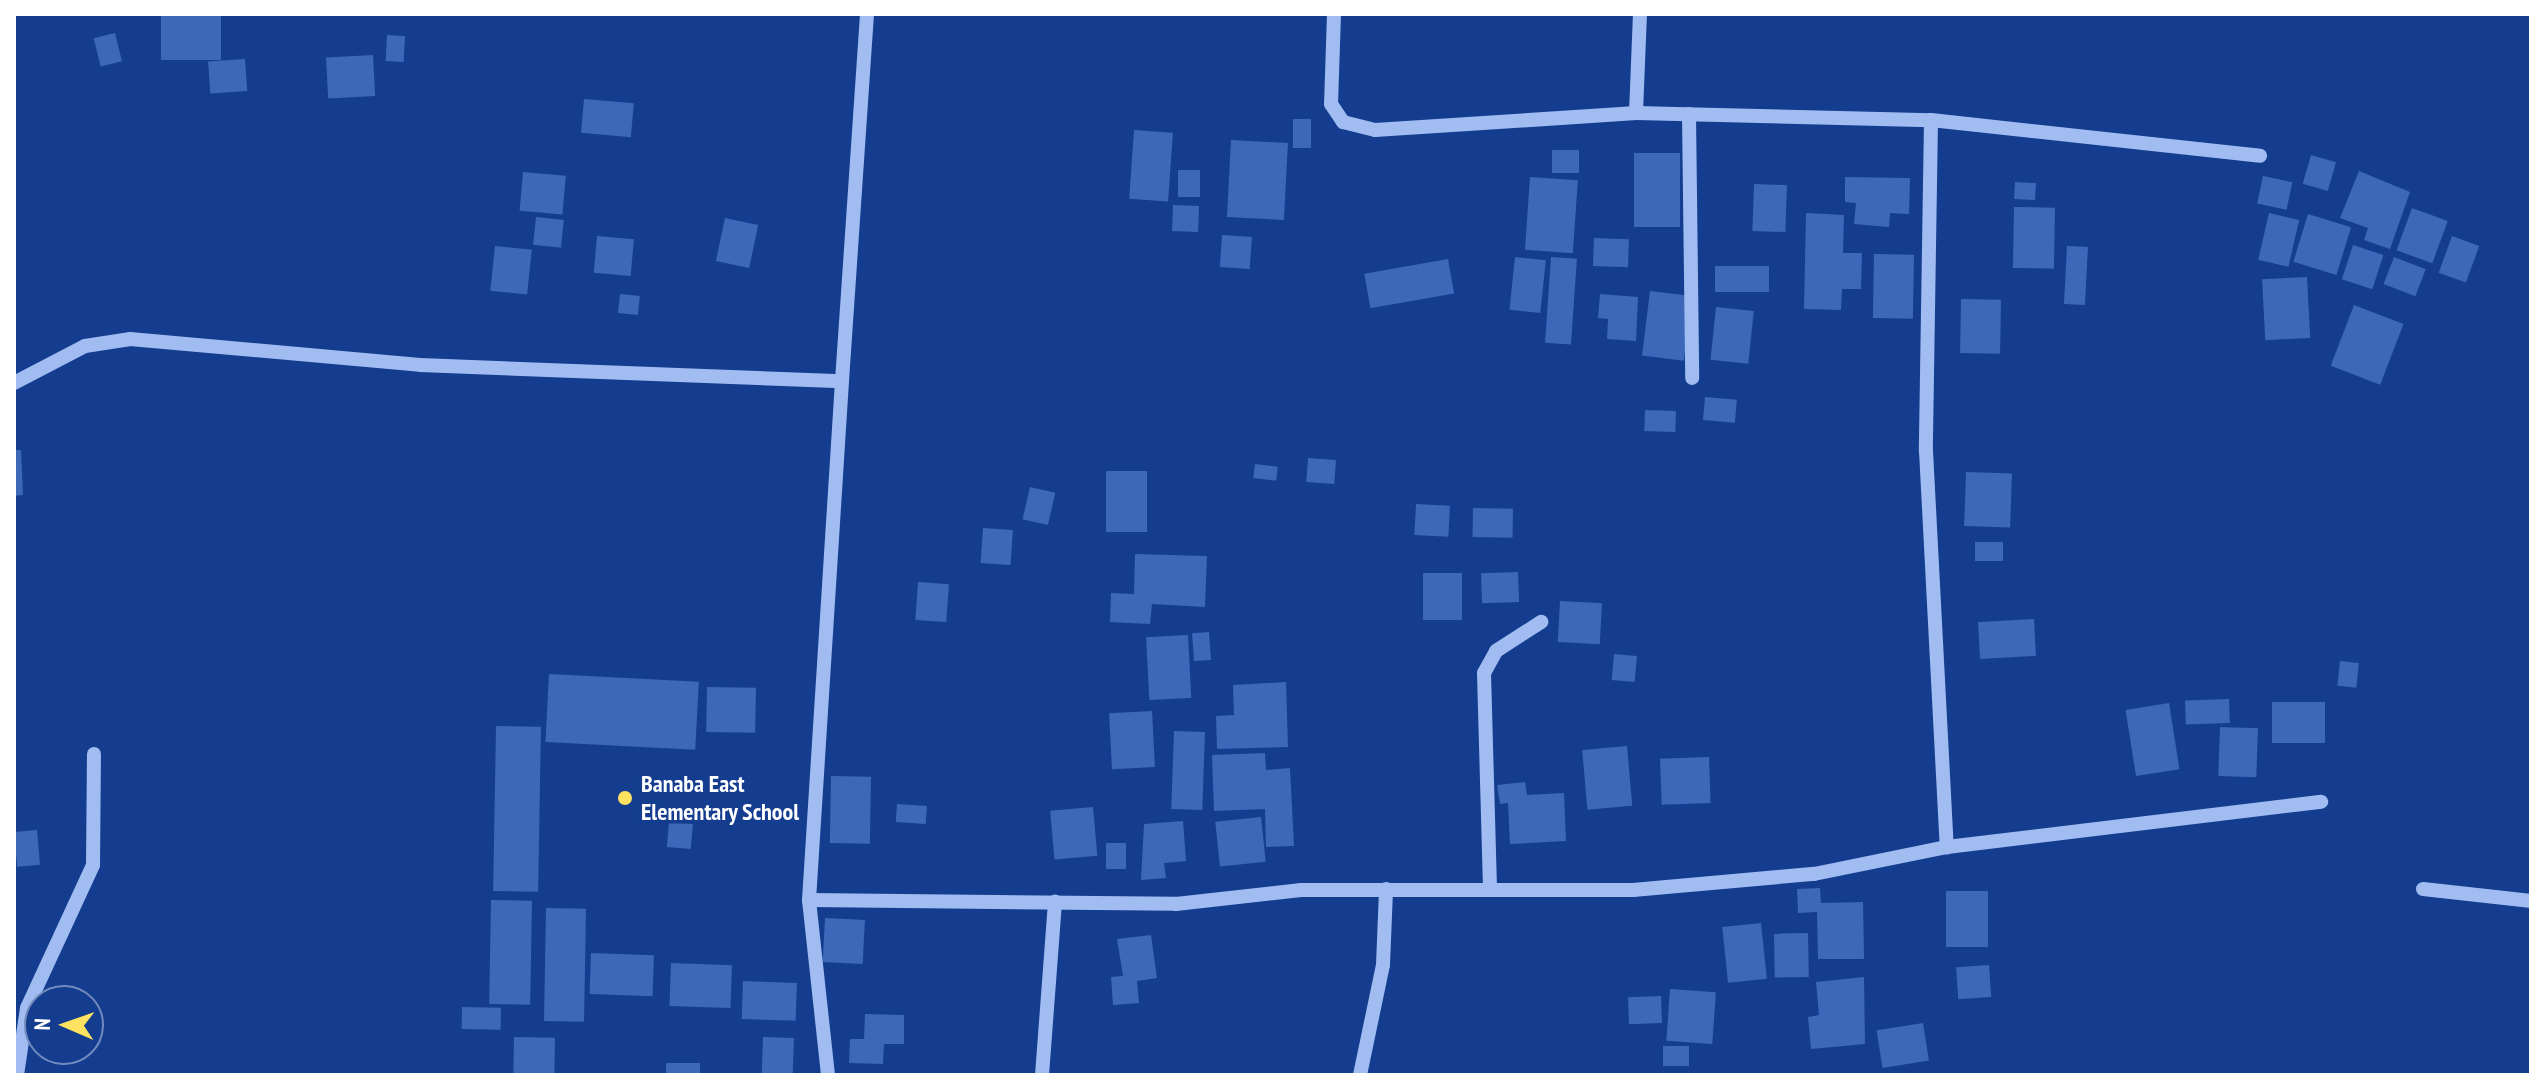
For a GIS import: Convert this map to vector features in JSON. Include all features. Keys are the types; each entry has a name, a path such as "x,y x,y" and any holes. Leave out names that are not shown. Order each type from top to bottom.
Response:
{"street":[{"path":"828,1075 809,900 867,14"},
{"path":"1334,14 1331,104 1343,122 1375,130 1636,113 1931,120 2260,156"},
{"path":"1636,113 1640,14"},
{"path":"1689,114 1692,378"},
{"path":"1931,120 1926,451 1947,847"},
{"path":"14,383 85,346 120,339 420,365 842,381"},
{"path":"1490,888 1484,673 1496,651 1541,622"},
{"path":"17,1075 27,1008 93,865 94,754"},
{"path":"809,900 1176,904 1386,889 1682,886 1814,874 1947,847 2321,802"},
{"path":"1360,1075 1383,965 1386,889"},
{"path":"2423,889 2531,901"},
{"path":"1042,1075 1055,901"}],"building":[{"path":"161,14 221,14 221,60 161,60"},
{"path":"115,33 122,61 101,66 94,38"},
{"path":"387,35 405,36 404,62 386,61"},
{"path":"373,55 375,96 328,98 326,57"},
{"path":"245,59 247,91 210,94 208,62"},
{"path":"584,99 634,103 631,137 581,133"},
{"path":"1293,119 1311,119 1311,148 1293,148"},
{"path":"1134,130 1173,133 1168,202 1129,199"},
{"path":"1231,140 1288,143 1284,220 1227,217"},
{"path":"1552,150 1579,150 1579,173 1552,173"},
{"path":"1634,153 1680,153 1680,227 1634,227"},
{"path":"2311,155 2336,162 2328,191 2303,184"},
{"path":"1178,170 1200,170 1200,197 1178,197"},
{"path":"2359,171 2410,192 2390,249 2364,240 2368,228 2340,218"},
{"path":"523,172 566,176 562,215 520,211"},
{"path":"2263,176 2292,182 2287,210 2257,203"},
{"path":"1530,177 1578,180 1573,253 1525,250"},
{"path":"1845,177 1910,178 1909,214 1890,213 1889,227 1854,224 1856,203 1845,202"},
{"path":"2015,182 2036,183 2035,200 2014,199"},
{"path":"1754,184 1787,185 1785,232 1752,231"},
{"path":"1173,205 1199,206 1198,232 1172,231"},
{"path":"2014,207 2055,208 2054,269 2013,268"},
{"path":"2412,208 2448,221 2432,263 2397,250"},
{"path":"1806,213 1844,215 1843,253 1862,253 1861,289 1842,289 1841,310 1804,309"},
{"path":"2269,213 2299,220 2288,267 2258,260"},
{"path":"2308,214 2351,227 2336,275 2293,262"},
{"path":"536,217 564,220 561,248 533,245"},
{"path":"725,218 758,225 749,268 716,261"},
{"path":"1222,235 1252,237 1250,269 1220,267"},
{"path":"597,236 634,239 631,276 594,273"},
{"path":"2452,236 2479,246 2466,283 2439,273"},
{"path":"1594,238 1629,239 1628,267 1593,266"},
{"path":"2353,245 2383,255 2372,289 2342,279"},
{"path":"495,246 532,250 527,295 490,291"},
{"path":"2067,246 2088,247 2085,305 2064,304"},
{"path":"1874,254 1914,255 1913,319 1873,318"},
{"path":"1515,257 1546,260 1540,313 1509,310"},
{"path":"1551,257 1577,259 1571,345 1545,343"},
{"path":"2394,257 2426,269 2415,296 2384,284"},
{"path":"1448,259 1454,293 1370,308 1364,274"},
{"path":"1715,266 1769,266 1769,292 1715,292"},
{"path":"2307,277 2310,338 2265,340 2262,279"},
{"path":"1650,291 1692,296 1684,361 1642,356"},
{"path":"620,294 640,296 638,315 618,313"},
{"path":"1600,294 1638,297 1636,341 1607,339 1608,319 1598,318"},
{"path":"1961,299 2001,300 2000,354 1960,353"},
{"path":"2354,305 2403,324 2380,385 2331,366"},
{"path":"1716,307 1754,311 1748,364 1710,360"},
{"path":"1705,397 1737,400 1735,423 1703,420"},
{"path":"1645,410 1676,411 1675,432 1644,431"},
{"path":"14,450 21,450 23,495 14,496"},
{"path":"1308,458 1336,460 1334,484 1306,482"},
{"path":"1255,464 1278,467 1276,481 1253,478"},
{"path":"1106,471 1147,471 1147,532 1106,532"},
{"path":"1966,472 2012,474 2010,528 1964,526"},
{"path":"1030,487 1055,493 1048,525 1023,519"},
{"path":"1416,504 1450,506 1448,537 1414,535"},
{"path":"1473,508 1513,509 1512,538 1472,537"},
{"path":"983,528 1013,530 1010,565 981,563"},
{"path":"1975,542 2003,542 2003,561 1975,561"},
{"path":"1135,554 1207,556 1205,607 1152,604 1150,624 1110,622 1111,593 1134,594"},
{"path":"1518,572 1519,602 1482,603 1481,573"},
{"path":"1423,573 1462,573 1462,620 1423,620"},
{"path":"918,582 949,584 946,622 915,620"},
{"path":"1560,601 1602,603 1600,644 1558,642"},
{"path":"2034,619 2036,656 1980,659 1978,622"},
{"path":"1209,632 1211,660 1194,661 1192,633"},
{"path":"1188,635 1191,698 1149,700 1146,637"},
{"path":"1614,654 1637,656 1635,682 1612,680"},
{"path":"2340,661 2359,663 2356,688 2337,686"},
{"path":"549,674 699,682 695,750 545,742"},
{"path":"1286,682 1288,747 1217,749 1216,716 1234,715 1233,685"},
{"path":"707,687 756,688 755,733 706,732"},
{"path":"2229,699 2230,723 2186,725 2185,701"},
{"path":"2272,702 2325,702 2325,743 2272,743"},
{"path":"2169,703 2179,769 2136,776 2126,710"},
{"path":"1152,711 1155,767 1112,769 1109,713"},
{"path":"496,726 541,727 538,892 493,891"},
{"path":"2220,727 2258,728 2256,777 2218,776"},
{"path":"1174,731 1205,732 1202,810 1171,809"},
{"path":"1627,746 1632,806 1587,810 1582,750"},
{"path":"1265,753 1266,770 1290,768 1294,846 1266,847 1265,809 1214,811 1212,755"},
{"path":"1709,757 1711,803 1662,805 1660,759"},
{"path":"831,776 871,777 870,844 830,843"},
{"path":"1525,782 1527,795 1564,793 1566,841 1510,844 1508,803 1500,804 1497,785"},
{"path":"897,804 927,806 926,824 896,822"},
{"path":"1093,807 1097,856 1054,860 1050,811"},
{"path":"1261,817 1266,862 1220,867 1215,822"},
{"path":"1183,821 1186,861 1164,863 1166,878 1141,880 1144,824"},
{"path":"669,822 693,824 691,849 667,847"},
{"path":"37,830 40,865 17,867 14,832"},
{"path":"1106,843 1126,843 1126,869 1106,869"},
{"path":"1820,888 1821,903 1863,902 1864,959 1818,959 1817,912 1798,913 1797,889"},
{"path":"1946,891 1988,891 1988,947 1946,947"},
{"path":"491,900 532,901 530,1005 489,1004"},
{"path":"546,908 586,909 584,1022 544,1021"},
{"path":"825,918 865,920 863,964 823,962"},
{"path":"1761,923 1767,979 1728,983 1722,927"},
{"path":"1808,933 1809,977 1775,978 1774,934"},
{"path":"1151,935 1157,978 1137,981 1139,1003 1113,1005 1111,977 1123,976 1117,939"},
{"path":"591,953 654,955 653,996 590,994"},
{"path":"671,963 732,965 730,1008 669,1006"},
{"path":"1989,965 1991,997 1958,999 1956,967"},
{"path":"1864,977 1865,1044 1811,1049 1808,1017 1819,1015 1816,982"},
{"path":"743,981 797,983 796,1021 742,1019"},
{"path":"1670,989 1716,992 1712,1044 1666,1041"},
{"path":"1661,996 1662,1023 1629,1024 1628,997"},
{"path":"462,1007 501,1008 501,1030 462,1029"},
{"path":"865,1014 904,1015 904,1044 884,1044 883,1064 849,1063 850,1039 864,1039"},
{"path":"1923,1023 1929,1061 1883,1068 1877,1030"},
{"path":"514,1037 555,1038 554,1075 513,1075"},
{"path":"763,1037 794,1038 793,1075 762,1075"},
{"path":"1663,1046 1689,1046 1689,1066 1663,1066"},
{"path":"666,1063 700,1063 700,1075 666,1075"}],"place":[{"name":"Banaba East Elementary School","path":"625,798"}]}
